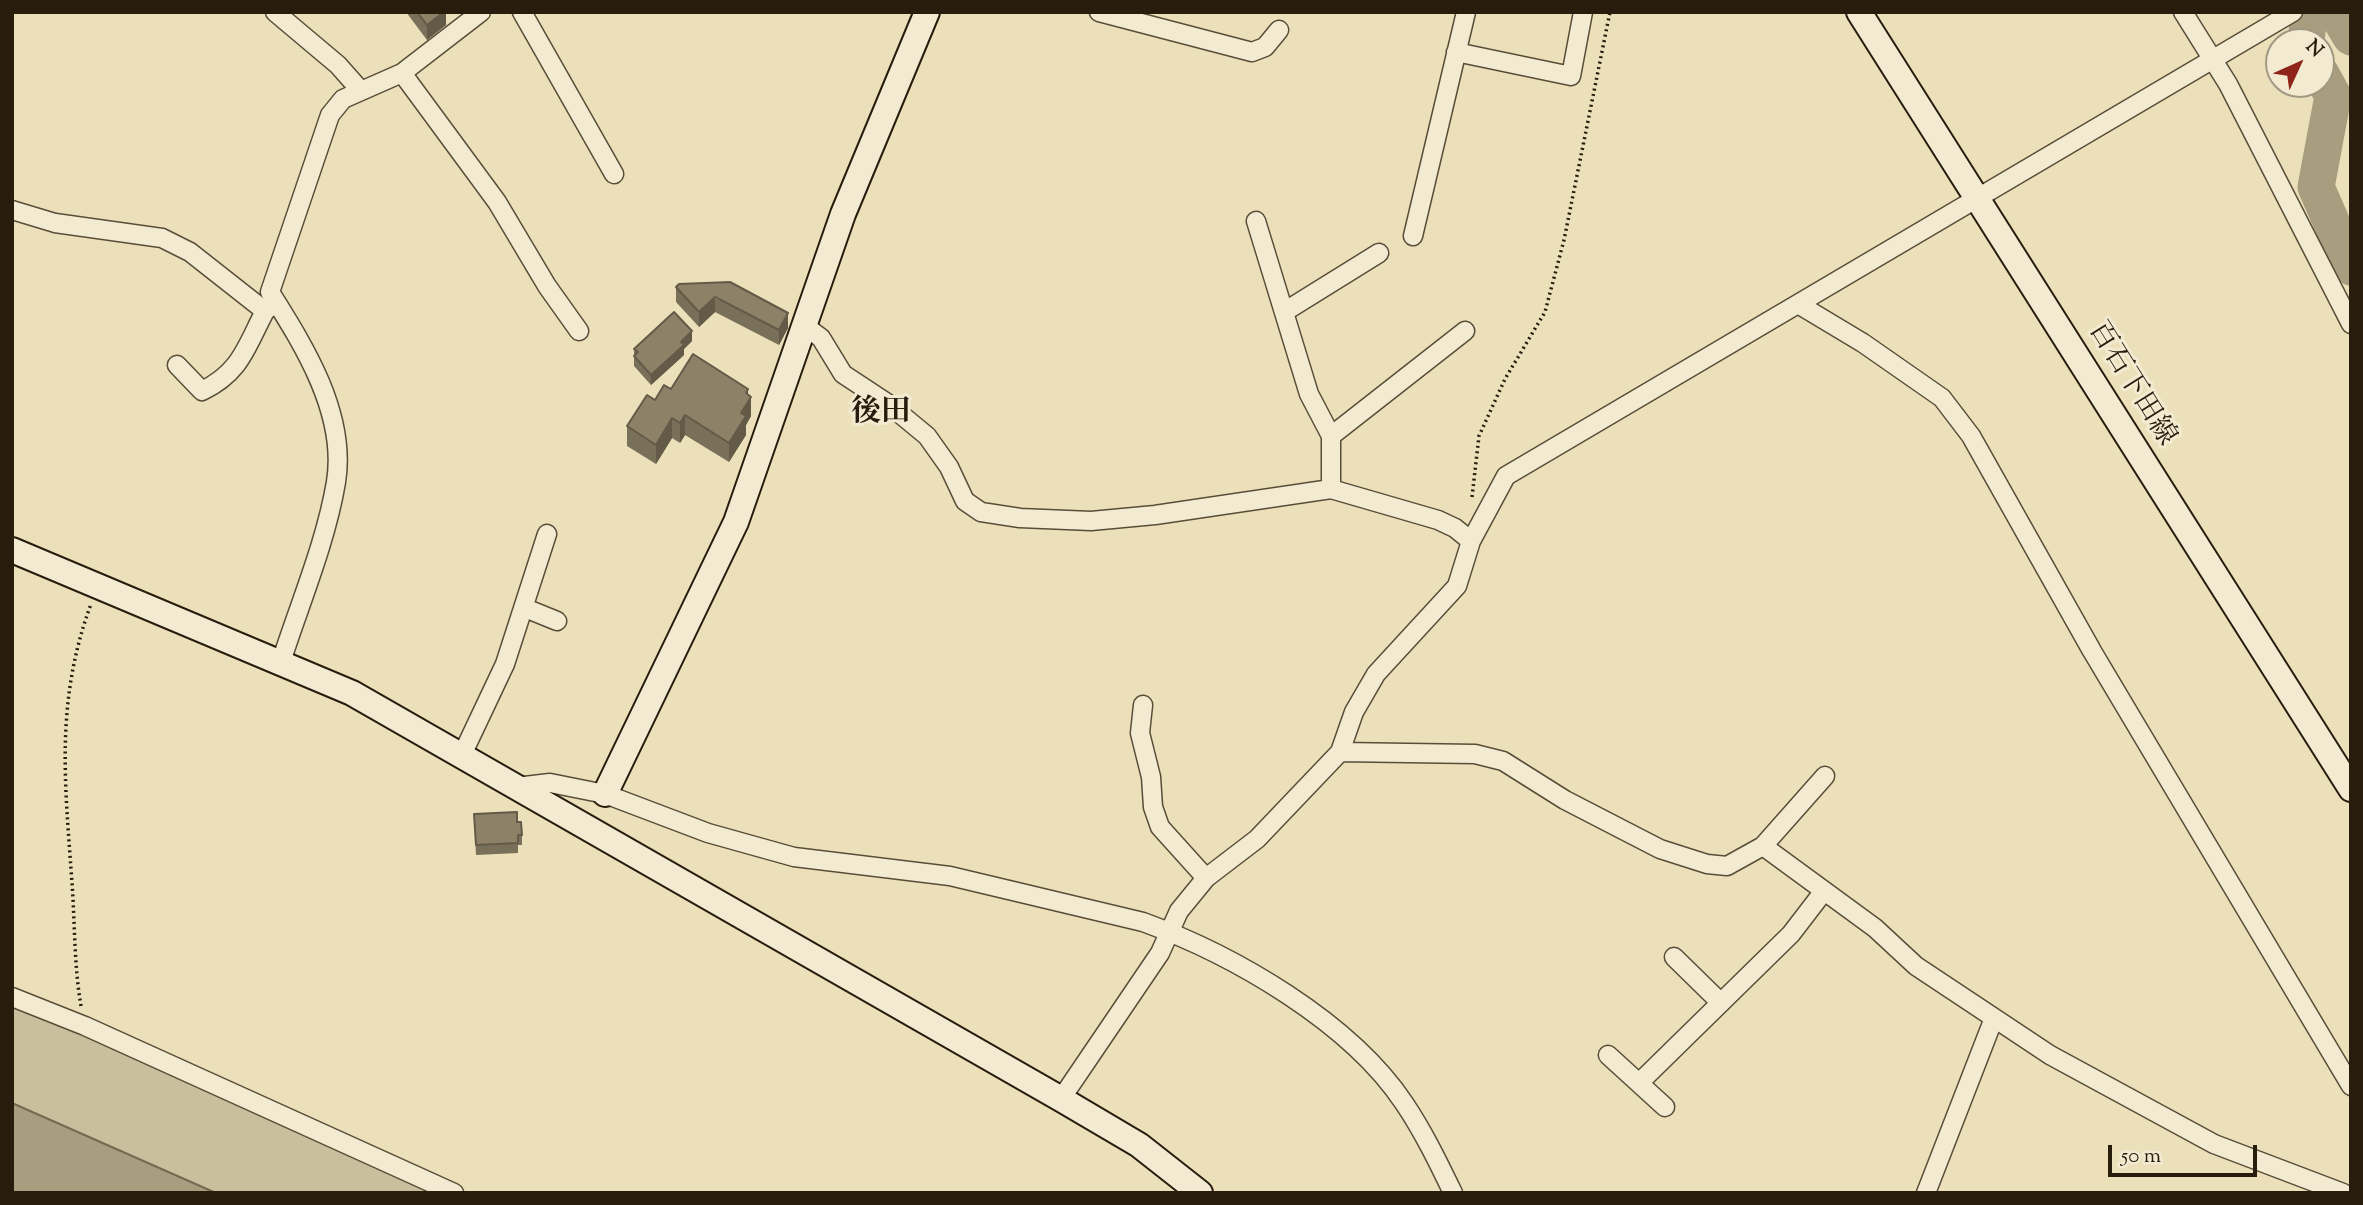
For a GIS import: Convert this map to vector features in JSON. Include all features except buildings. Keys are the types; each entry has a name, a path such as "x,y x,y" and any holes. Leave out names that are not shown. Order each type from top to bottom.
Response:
{"street":[{"path":"275,12 338,65 361,91"},
{"path":"177,365 202,391 235,369 271,306 270,292 330,115 343,100 402,73 481,12"},
{"path":"522,12 614,174"},
{"path":"606,794 736,522 843,214 927,12"},
{"path":"1099,12 1252,52 1265,47 1279,30"},
{"path":"1413,236 1466,12"},
{"path":"1456,52 1571,76 1583,12"},
{"name":"百石下田線","path":"1859,12 2351,789"},
{"path":"2183,12 2215,61 2351,324"},
{"path":"1061,1099 1160,953 1180,911 1206,878 1257,839 1340,751 1354,712 1376,674 1457,586 1471,541 1506,476 2215,61 2293,12"},
{"path":"402,73 497,202 547,286 579,331"},
{"path":"12,210 55,223 162,238 190,252 271,306 302,344 318,378 335,445 336,480 281,662"},
{"path":"1256,221 1309,394 1331,436 1331,489"},
{"path":"1284,312 1379,253"},
{"path":"1798,304 1863,343 1942,398 1971,436 2092,651 2351,1086"},
{"path":"806,326 821,338 843,374 896,410 927,436 949,467 965,501 981,512 1020,518 1090,521 1155,515 1331,489 1455,527 1471,541"},
{"path":"1331,436 1465,331"},
{"path":"462,755 505,664 547,534"},
{"path":"12,550 352,693 1061,1099 1139,1145 1200,1193"},
{"path":"525,608 557,621"},
{"path":"1143,705 1140,733 1151,777 1153,807 1160,827 1206,878"},
{"path":"1340,751 1475,754 1503,761 1564,800 1660,849 1707,864 1727,866 1763,846 1825,776"},
{"path":"516,787 550,783 606,794 708,833 794,857 950,876 1143,922 1169,931 1289,993 1375,1067 1404,1102 1453,1193"},
{"path":"1763,846 1780,855 1875,928 1916,966 2050,1055 2214,1144 2343,1193"},
{"path":"1639,1083 1791,934 1824,891"},
{"path":"1674,957 1721,1003"},
{"path":"12,997 85,1026 454,1193"},
{"path":"1926,1193 1994,1018"},
{"path":"1608,1055 1665,1107"}],"path":[{"path":"1455,527 1472,501 1479,436 1506,379 1545,312 1564,240 1610,12"},
{"path":"85,1026 79,996 65,775 67,694 79,638 98,586"}],"shaded area":[{"path":"12,1007 82,1035 429,1193 216,1193 12,1103"},
{"path":"12,1103 216,1193 12,1193"}],"waterway":[{"path":"2307,28 2309,12"},
{"path":"2336,12 2351,37"},
{"path":"2333,98 2316,187 2351,267"}],"district":[{"name":"後田","path":"881,415"}]}
